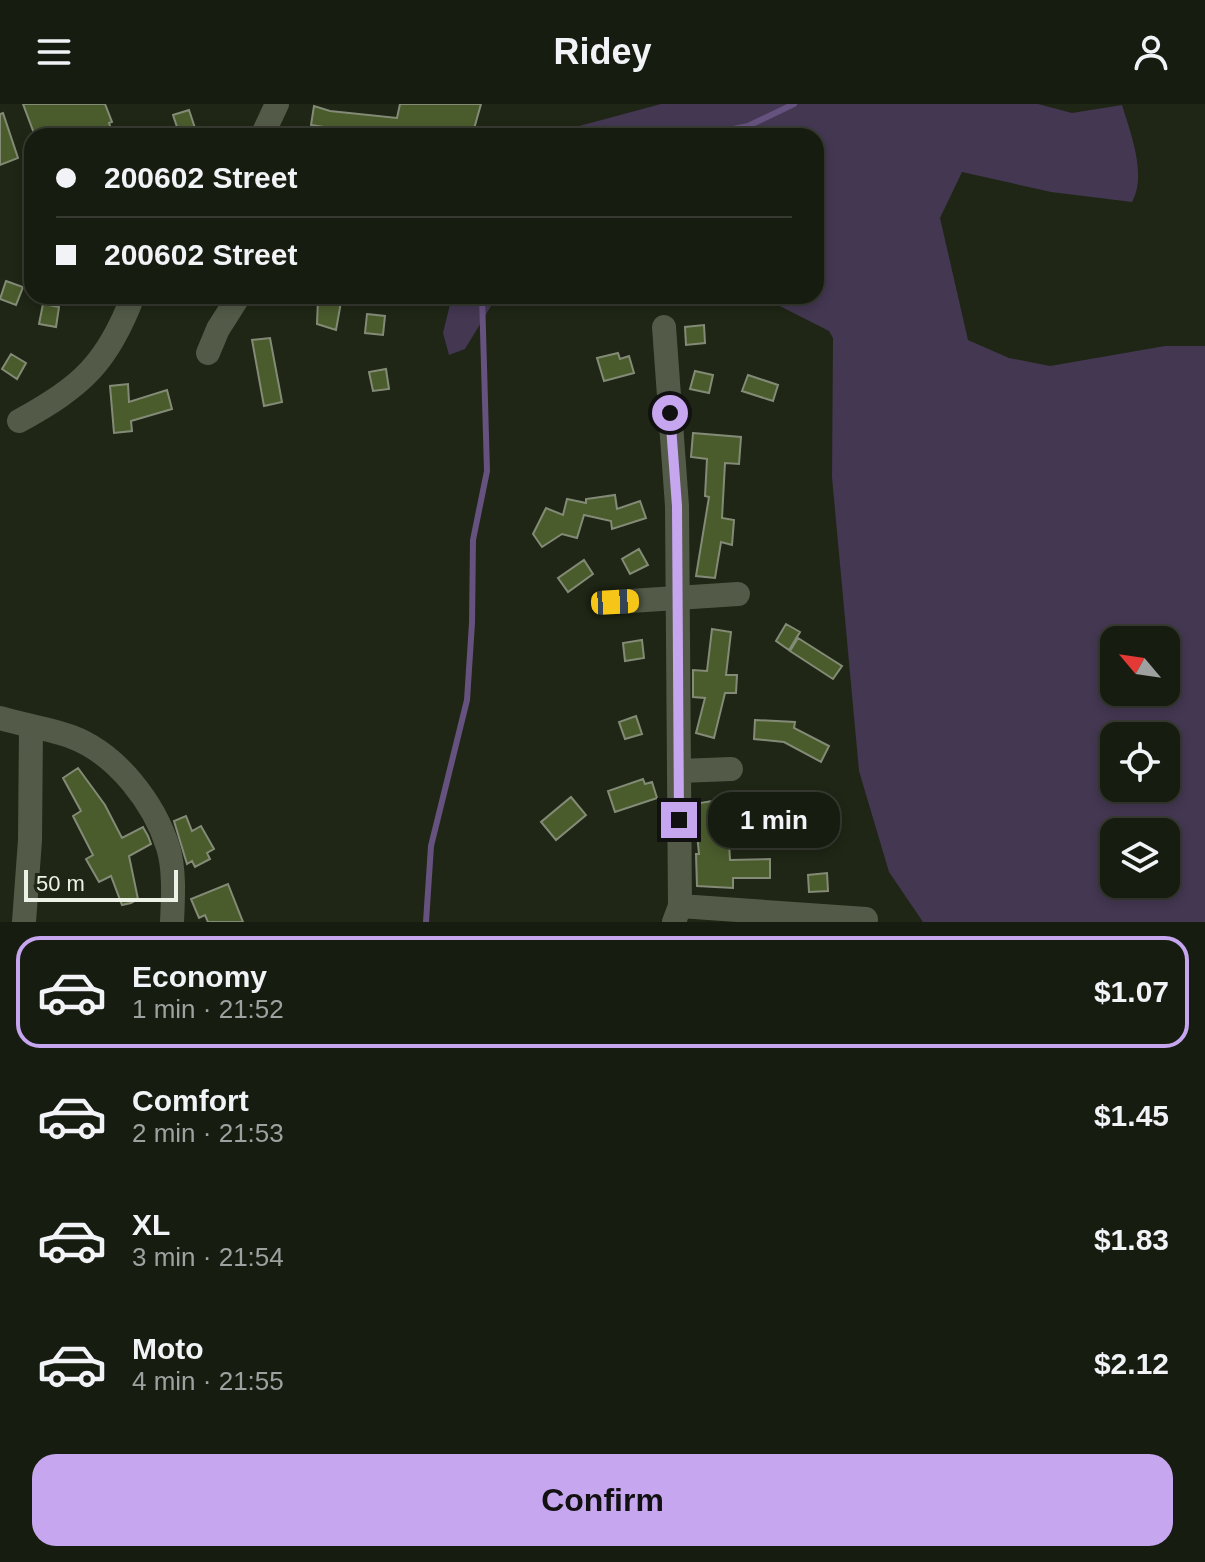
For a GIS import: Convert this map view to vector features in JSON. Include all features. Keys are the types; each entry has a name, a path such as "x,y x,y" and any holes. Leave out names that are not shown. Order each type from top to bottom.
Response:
{"street":[{"path":"266,128 277,104"},
{"path":"19,421 74,388 93,370 122,325 130,304"},
{"path":"208,353 234,304"},
{"path":"664,327 677,506 680,771 677,914 813,913 866,919"},
{"path":"615,602 738,594"},
{"path":"0,718 73,737 98,751 133,785 155,816 169,849 172,922"},
{"path":"24,922 30,840 31,727"},
{"path":"680,771 731,769"}],"shaded area":[{"path":"661,104 1038,104 1072,113 1122,105 1138,167 1132,202 1051,192 962,172 940,218 968,340 1009,358 1050,366 1165,346 1205,346 1205,922 923,922 889,872 859,771 832,477 833,338 829,331 776,304 824,304 824,128 572,128"},
{"path":"450,304 492,304 465,349 449,355 443,333"}],"building":[{"path":"23,104 105,104 112,122 109,123 111,128 32,128"},
{"path":"400,104 481,104 474,128 331,128 311,125 314,106 330,111 397,118"},
{"path":"189,110 195,128 177,128 173,115"},
{"path":"3,113 18,158 0,165 0,114"},
{"path":"6,281 23,287 16,305 0,299"},
{"path":"43,304 59,307 56,327 39,324"},
{"path":"318,304 341,304 336,330 317,324"},
{"path":"367,314 385,316 383,335 365,333"},
{"path":"704,325 705,343 686,345 685,327"},
{"path":"270,338 282,402 264,406 252,340"},
{"path":"618,353 620,359 629,356 634,373 604,381 597,358"},
{"path":"11,354 26,363 17,379 2,369"},
{"path":"386,369 389,389 373,391 369,372"},
{"path":"695,371 713,375 709,393 690,389"},
{"path":"748,375 778,385 773,401 742,391"},
{"path":"128,384 129,402 167,390 172,409 131,421 132,431 114,433 110,386"},
{"path":"693,433 741,437 739,464 725,463 722,518 734,520 732,545 721,542 715,578 696,576 709,497 705,496 707,459 691,457"},
{"path":"615,495 617,509 640,501 646,518 612,529 611,521 584,515 577,538 562,534 542,547 533,534 546,508 563,515 567,499 586,503 586,499"},
{"path":"639,549 648,565 630,574 622,559"},
{"path":"584,560 593,574 568,592 558,578"},
{"path":"786,624 800,632 789,650 776,641"},
{"path":"712,629 731,632 726,675 737,675 736,693 725,693 714,738 696,733 705,698 693,697 693,670 707,671"},
{"path":"798,638 842,666 833,679 790,651"},
{"path":"642,640 644,658 625,661 623,643"},
{"path":"636,716 642,734 625,739 619,722"},
{"path":"755,720 795,722 794,728 829,746 821,762 784,742 754,739"},
{"path":"78,768 105,805 122,838 143,827 148,836 151,844 129,856 138,899 131,903 122,905 111,876 99,882 86,859 93,855 73,816 81,811 63,778"},
{"path":"643,779 645,784 652,782 657,798 615,812 608,791"},
{"path":"571,797 586,815 556,840 541,822"},
{"path":"718,800 724,806 782,808 813,814 809,831 761,821 761,825 728,823 730,860 770,859 770,878 733,878 733,888 697,886 696,854 699,854 694,804"},
{"path":"186,816 192,831 201,826 214,849 207,853 210,859 195,867 192,861 187,864 174,821"},
{"path":"827,873 828,891 809,892 808,875"},
{"path":"228,884 243,922 208,922 205,915 199,918 191,899"}],"waterway":[{"path":"738,128 794,104"},
{"path":"426,922 431,846 467,700 473,540 487,471 482,304"}],"route":[{"path":"670,413 677,506 679,820"}]}
